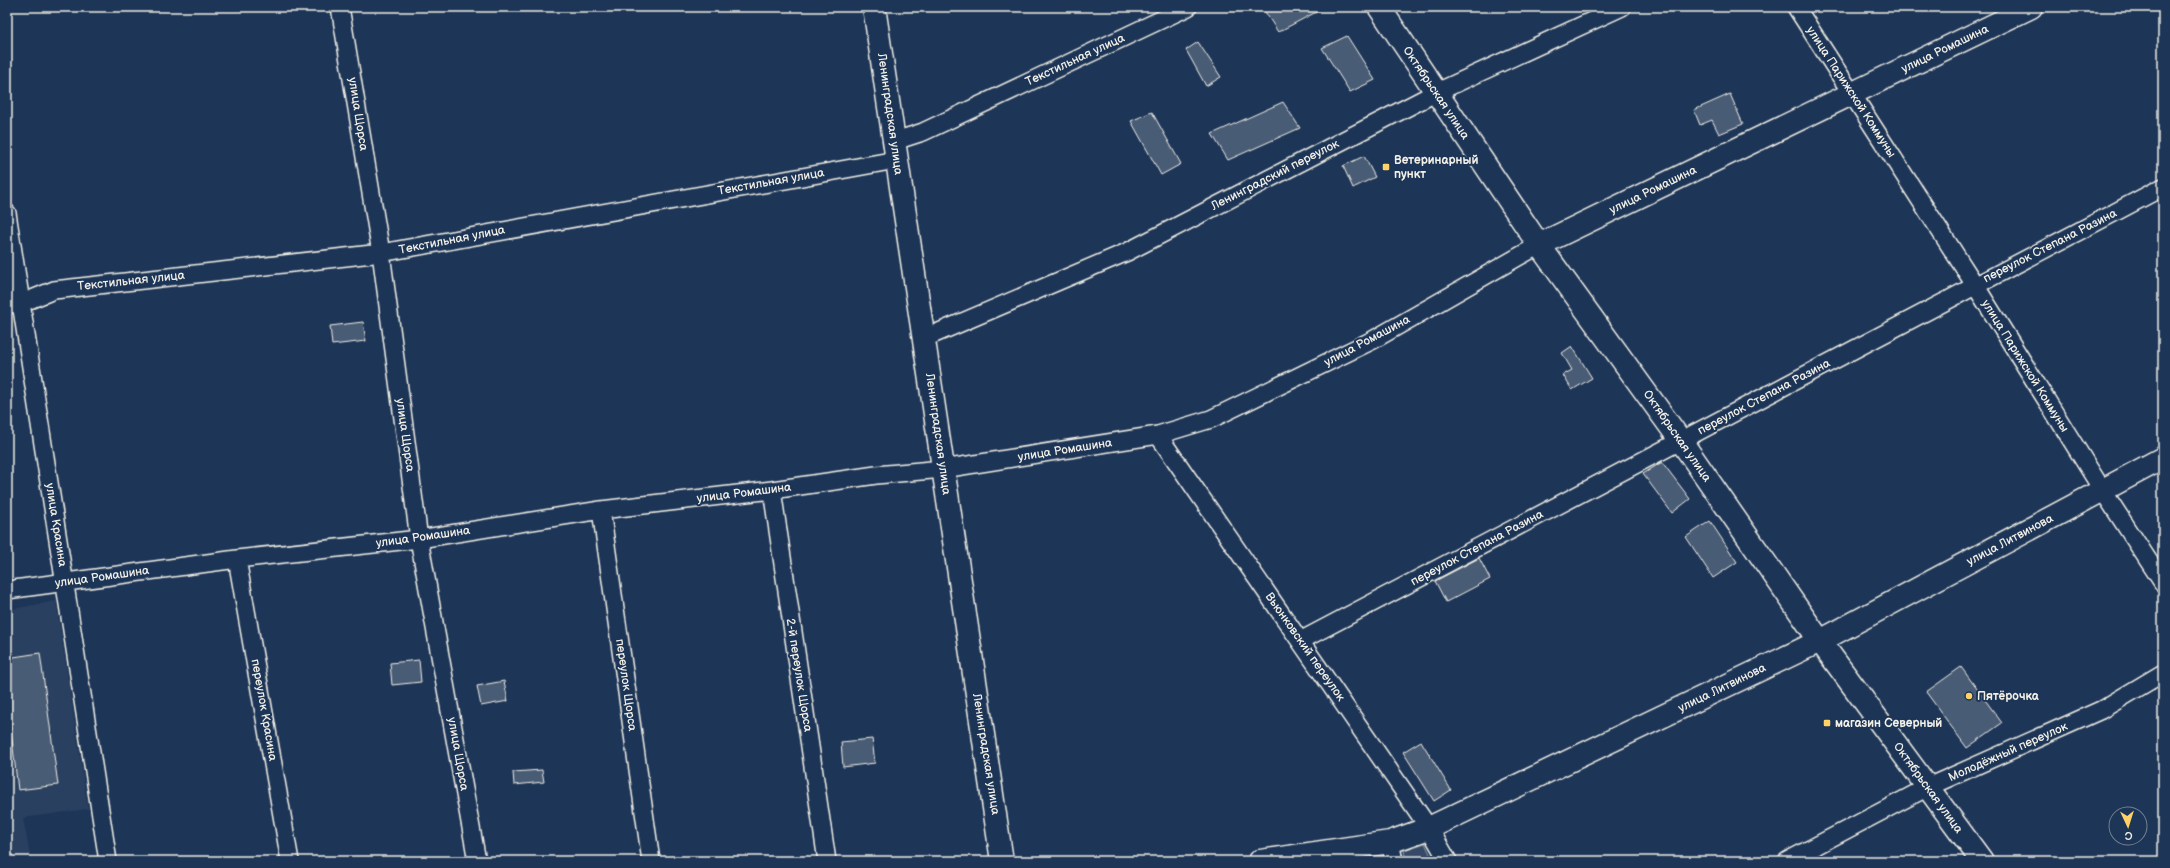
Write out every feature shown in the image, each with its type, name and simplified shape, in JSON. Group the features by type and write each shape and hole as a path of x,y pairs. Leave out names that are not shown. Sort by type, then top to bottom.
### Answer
{"main road":[{"name":"Ленинградская улица","path":"874,7 925,338 943,469 1002,861"},
{"name":"Октябрьская улица","path":"1379,7 1435,93 1539,245 1682,441 1820,641 1982,861"},
{"name":"улица Ромашина","path":"1539,245 2031,7"},
{"name":"улица Литвинова","path":"1260,861 1392,851 1429,828 1820,641 2163,458"}],"street":[{"name":"улица Щорса","path":"340,7 381,253 419,539 477,861"},
{"name":"Текстильная улица","path":"15,304 54,290 381,253 896,150 923,132 1188,7"},
{"name":"Ленинградский переулок","path":"925,338 1127,252 1435,93 1622,7"},
{"name":"улица Парижской Коммуны","path":"1796,7 1975,285 2102,491 2163,583"},
{"name":"переулок Степана Разина","path":"1300,641 2163,187"},
{"name":"улица Красина","path":"7,213 15,304 65,582 108,861"},
{"name":"улица Ромашина","path":"7,590 237,559 419,539 601,510 772,490 876,475 943,469 1158,435 1211,419 1373,340 1539,245"},
{"name":"Вьюнковский переулок","path":"1158,435 1429,828 1448,861"},
{"name":"2-й переулок Щорса","path":"772,490 827,861"},
{"name":"переулок Щорса","path":"601,510 651,861"},
{"name":"переулок Красина","path":"237,559 290,861"},
{"name":"Молодёжный переулок","path":"1787,861 1928,787 2101,710 2163,673"}],"shaded area":[{"path":"56,601 88,809 23,818 31,859 7,861 7,610"},
{"path":"1425,843 1433,861 1406,861 1404,850"}],"building":[{"path":"1262,7 1326,7 1278,32"},
{"path":"1347,36 1375,80 1350,92 1322,48"},
{"path":"1198,42 1221,77 1206,86 1186,50"},
{"path":"1730,94 1743,124 1719,134 1712,120 1700,125 1694,110"},
{"path":"1283,102 1300,128 1228,160 1212,134"},
{"path":"1152,112 1181,164 1161,175 1131,121"},
{"path":"1364,156 1375,177 1353,188 1343,166"},
{"path":"363,322 366,341 332,345 330,326"},
{"path":"1572,346 1592,378 1572,390 1563,375 1572,370 1562,353"},
{"path":"1662,462 1690,499 1672,513 1643,474"},
{"path":"1710,521 1737,562 1713,578 1686,537"},
{"path":"1479,558 1490,579 1446,602 1435,581"},
{"path":"40,653 58,785 18,790 7,696 7,658"},
{"path":"419,660 421,682 392,685 390,663"},
{"path":"1961,667 2002,723 1967,748 1926,692"},
{"path":"504,681 508,701 481,706 477,686"},
{"path":"872,739 875,763 843,767 841,742"},
{"path":"1421,741 1451,790 1434,801 1403,752"},
{"path":"542,770 544,782 514,785 513,772"}],"place":[{"name":"Ветеринарный пункт","path":"1386,167"},
{"name":"Пятёрочка","path":"1969,696"},
{"name":"магазин Северный","path":"1827,723"}]}
